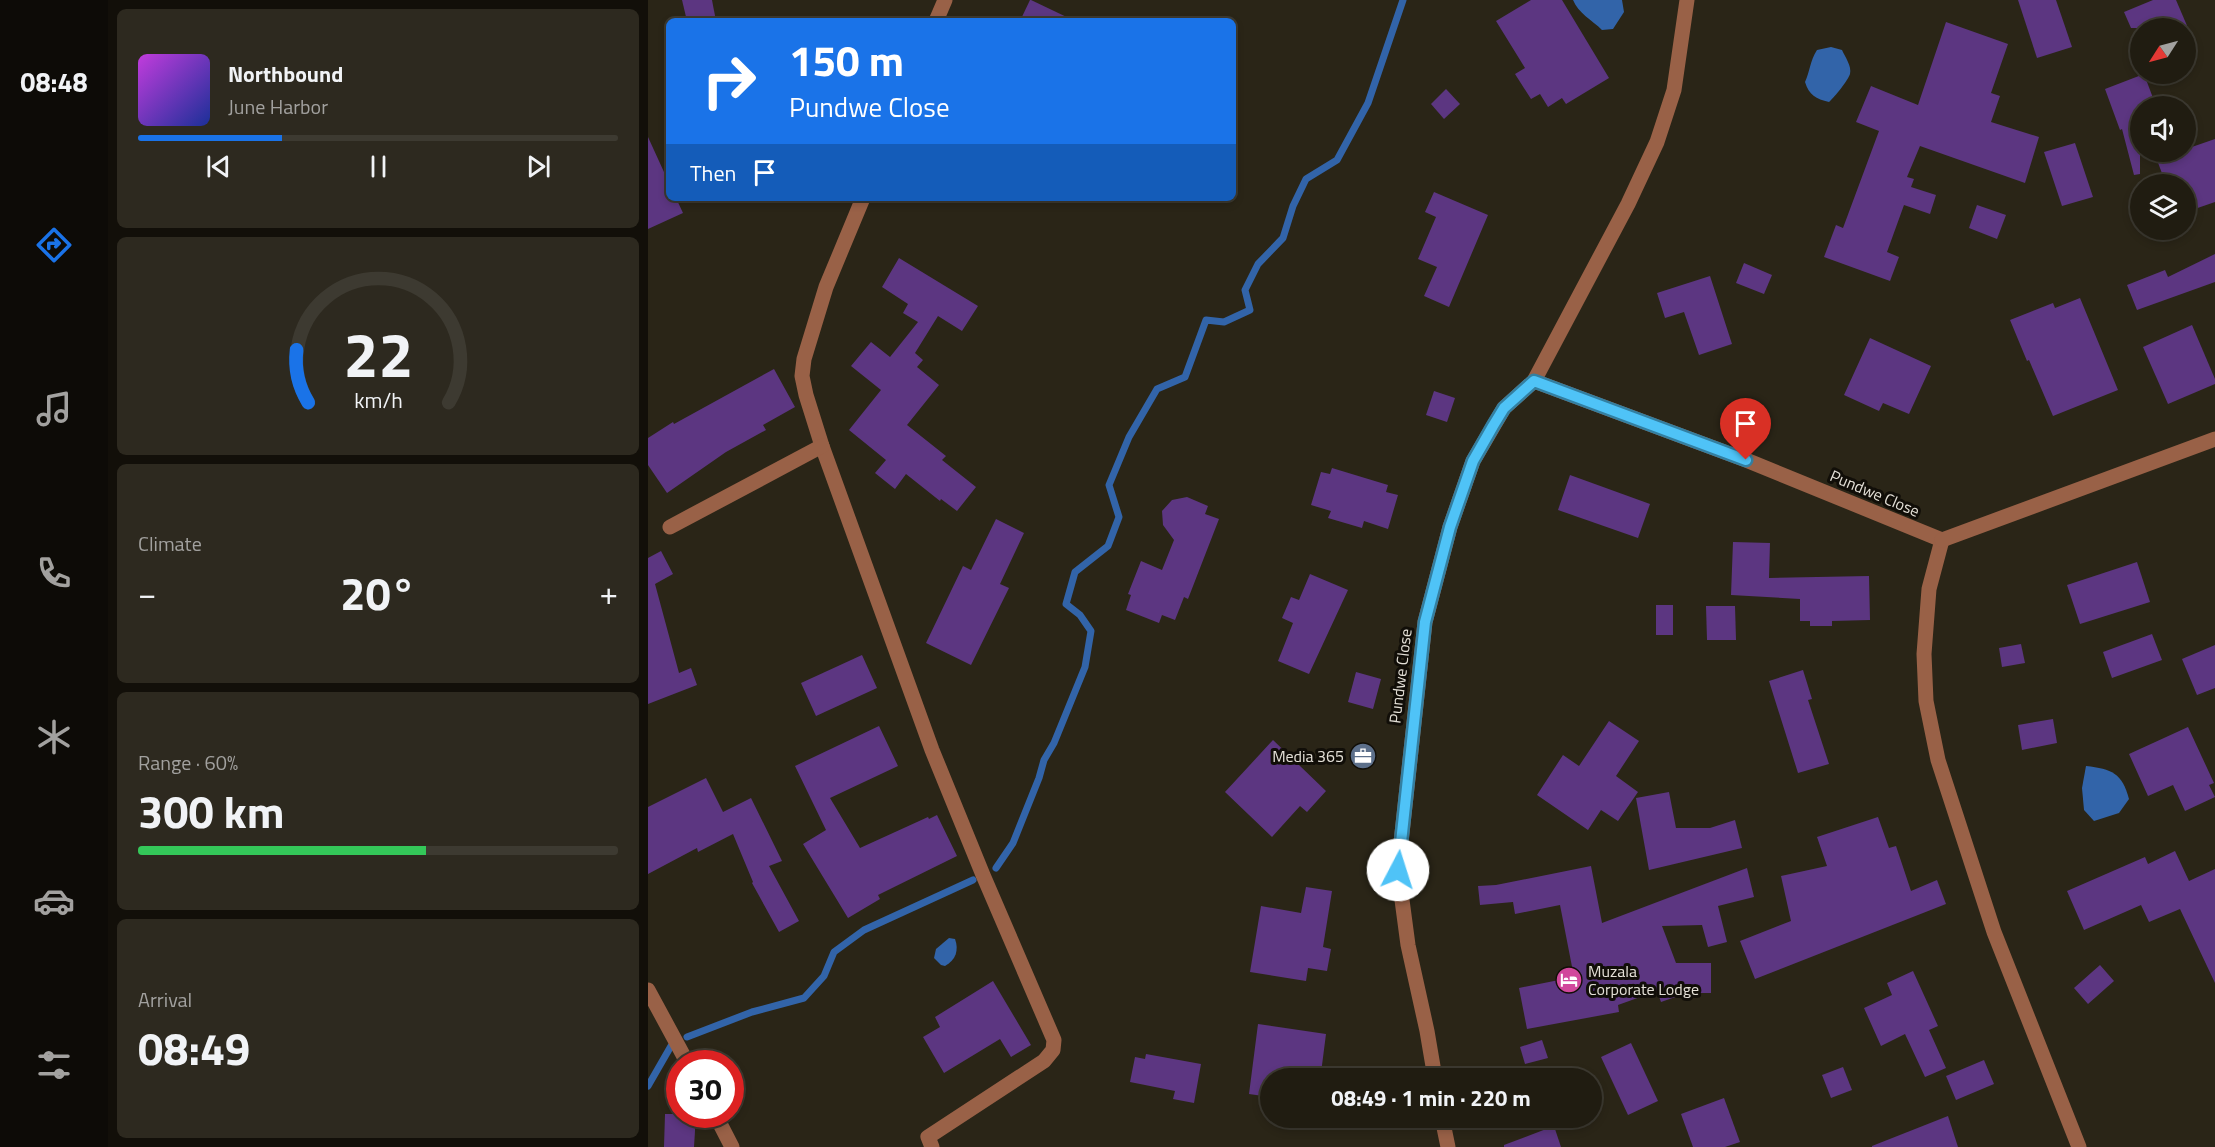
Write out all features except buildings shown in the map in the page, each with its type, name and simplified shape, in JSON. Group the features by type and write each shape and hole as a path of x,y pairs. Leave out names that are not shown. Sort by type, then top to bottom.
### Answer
{"street":[{"path":"937,18 945,0"},
{"path":"1534,381 1628,204 1657,142 1674,90 1687,0"},
{"path":"862,201 826,287 804,358 802,375 806,395 822,446 932,750 1054,1040 1053,1050 1044,1061 928,1137 932,1147"},
{"name":"Pundwe Close","path":"1433,1068 1408,945 1398,870 1425,622 1450,527 1473,461 1504,408 1534,381 1746,460 1942,540"},
{"path":"2079,1147 1994,932 1938,760 1926,701 1924,654 1929,589 1942,540 2215,439"},
{"path":"670,527 822,446"},
{"path":"648,990 680,1050"},
{"path":"721,1128 727,1144"},
{"path":"1444,1128 1448,1147"}],"water":[{"path":"1573,0 1622,0 1624,12 1613,29 1602,30 1582,13"},
{"path":"1831,47 1842,50 1849,65 1850,74 1829,102 1814,96 1805,82 1817,50"},
{"path":"2086,766 2109,771 2123,783 2129,799 2119,813 2094,821 2084,810 2082,788"},
{"path":"949,938 955,939 957,947 954,958 945,966 934,958 936,949"}],"waterway":[{"path":"996,868 1013,843 1044,760 1054,743 1085,667 1091,631 1080,615 1066,604 1075,572 1108,546 1119,517 1109,485 1129,437 1157,389 1185,377 1206,320 1224,322 1250,310 1245,290 1258,264 1283,238 1293,206 1306,179 1337,160 1368,103 1403,0"},
{"path":"687,1037 752,1012 804,998 824,976 834,952 864,930 973,880"},
{"path":"648,1086 671,1046"}],"place":[{"name":"Media 365","path":"1363,756"},
{"name":"Muzala Corporate Lodge","path":"1569,980"}],"route":[{"path":"1398,870 1425,622 1450,527 1473,461 1504,408 1534,381 1746,460"}]}
